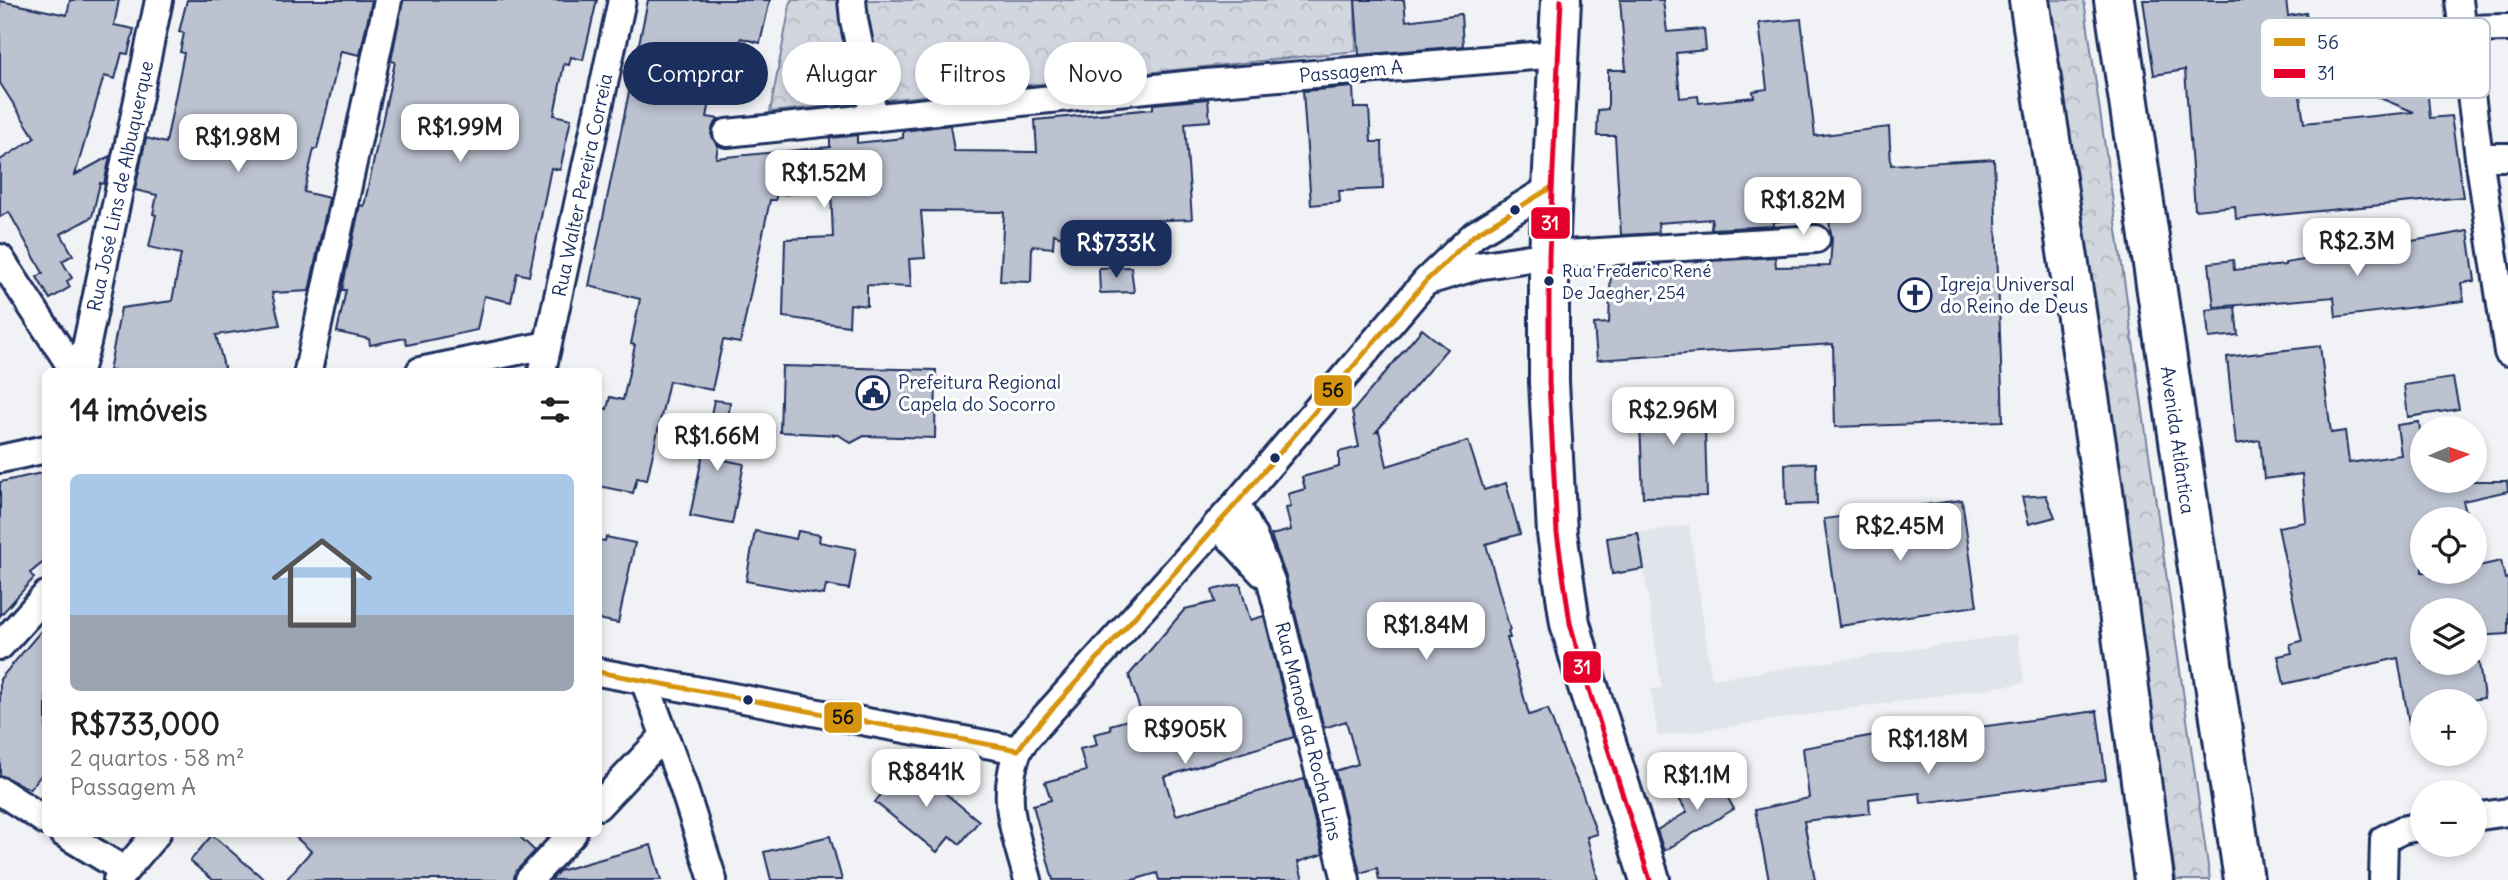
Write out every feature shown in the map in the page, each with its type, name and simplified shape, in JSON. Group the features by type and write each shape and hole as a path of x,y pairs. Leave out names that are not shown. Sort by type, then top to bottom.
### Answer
{"main road":[{"path":"1561,0 1549,255 1549,382 1556,521 1568,610 1585,677 1649,880"},
{"path":"2028,0 2103,490 2154,880"},
{"name":"Avenida Atlântica","path":"2114,0 2244,880"}],"street":[{"name":"Rua José Lins de Albuquerque","path":"77,368 87,343 159,0"},
{"path":"309,368 388,0"},
{"name":"Rua Walter Pereira Correia","path":"543,368 622,0"},
{"path":"852,0 874,118"},
{"path":"2459,0 2461,18"},
{"path":"2490,28 2508,28"},
{"name":"Passagem A","path":"727,133 1194,84 1557,54"},
{"path":"2471,98 2508,352"},
{"path":"2479,157 2508,157"},
{"path":"1028,880 1011,817 1009,792 1010,773 1018,750 1028,736 1236,503 1426,281 1474,235 1552,187"},
{"path":"1426,281 1477,266 1549,255 1816,239"},
{"path":"0,258 74,368"},
{"path":"435,368 547,345"},
{"path":"0,459 42,450"},
{"name":"Rua Manoel da Rocha Lins","path":"1236,503 1271,581 1346,880"},
{"name":"Rua Manoel da Rocha Lins","path":"1217,524 1271,581"},
{"path":"0,646 42,599"},
{"path":"602,673 1018,750"},
{"path":"644,680 713,880"},
{"path":"602,802 664,736"},
{"path":"0,790 42,818"},
{"path":"2487,815 2508,812"},
{"path":"2383,880 2384,839 2410,829"},
{"path":"68,837 120,875 153,837"},
{"path":"529,880 569,837"}],"shaded area":[{"path":"1689,525 1712,679 2017,634 2024,683 1658,737 1651,689 1662,688 1638,533"}],"green space":[{"path":"791,0 1355,0 1356,51 1147,73 1147,42 1044,42 1044,83 1030,85 1030,42 915,42 915,97 901,98 901,42 783,42"},
{"path":"2043,0 2084,0 2210,880 2176,880"},
{"path":"782,48 782,105 837,105 770,112"}],"building":[{"path":"70,0 119,0 114,25 134,29 128,54 122,53 115,79 104,76 75,175 110,156 104,184 100,183 92,217 61,234 73,255 62,261 72,278 67,281 70,287 50,299 37,277 43,273 9,212 0,217 0,160 35,138 0,83 0,1 67,15"},
{"path":"187,0 372,0 360,55 341,51 304,192 329,198 309,291 272,293 280,325 216,335 224,368 110,368 121,308 172,301 181,254 149,247 157,195 135,190 146,138 166,143 184,53 180,52 184,33 179,32"},
{"path":"403,0 597,0 583,60 571,57 569,65 564,64 554,115 571,119 560,170 551,168 529,276 517,273 511,302 484,296 477,330 407,345 405,338 370,345 369,339 337,332 346,290 342,290 360,205 364,206 395,62 391,61"},
{"path":"648,0 770,0 760,42 741,38 740,42 639,42"},
{"path":"1355,0 1404,0 1406,21 1461,14 1463,46 1359,55"},
{"path":"1620,0 1663,0 1667,32 1704,29 1706,50 1676,53 1680,98 1698,96 1699,103 1754,97 1753,91 1767,89 1759,23 1801,19 1815,136 1889,127 1891,165 1994,159 2003,421 1835,427 1833,344 1597,360 1594,324 1609,323 1611,267 1660,264 1660,269 1710,267 1710,261 1775,257 1776,267 1830,266 1832,239 1828,215 1773,222 1773,226 1711,229 1712,219 1658,223 1659,233 1621,235 1615,136 1597,136 1598,110 1608,109 1608,70 1626,70"},
{"path":"2143,0 2286,0 2288,16 2306,13 2307,18 2260,18 2260,98 2300,98 2304,123 2414,112 2380,98 2428,98 2430,118 2451,116 2463,197 2236,219 2235,206 2195,210 2185,70 2154,75"},
{"path":"1353,87 1354,108 1369,108 1371,142 1382,142 1383,189 1339,191 1340,202 1311,205 1303,91"},
{"path":"1208,99 1210,121 1185,123 1192,219 1116,222 1118,258 1054,234 1053,248 1032,246 1031,282 1000,281 1004,212 921,211 925,258 909,259 911,287 867,285 867,306 850,304 849,326 783,317 785,239 833,237 831,191 776,195 776,200 770,200 740,343 723,340 712,390 669,381 647,480 637,478 633,493 602,487 602,408 607,409 610,397 623,400 635,345 631,344 640,299 589,286 626,105 709,105 707,117 719,119 711,134 718,146 716,158 830,147 830,138 857,135 857,143 903,138 903,131 950,125 954,151 1037,152 1035,120 1153,109 1153,104"},
{"path":"2468,231 2475,281 2461,283 2464,301 2336,317 2334,297 2214,307 2209,263 2233,260 2234,270 2285,265 2333,255 2402,248 2401,243"},
{"path":"1131,267 1134,292 1100,293 1099,268"},
{"path":"2235,307 2238,335 2209,338 2206,310"},
{"path":"1422,329 1447,349 1376,432 1379,431 1387,466 1468,441 1484,490 1506,483 1520,534 1486,544 1510,630 1510,638 1507,638 1529,715 1548,709 1582,792 1597,834 1587,837 1598,880 1379,880 1377,868 1360,873 1335,771 1358,764 1346,721 1324,728 1286,577 1271,535 1291,530 1286,508 1291,507 1288,494 1305,489 1302,477 1339,467 1339,452 1359,447 1352,412"},
{"path":"2320,346 2331,433 2345,431 2349,463 2401,455 2397,425 2410,423 2410,494 2487,494 2487,481 2507,481 2508,491 2463,501 2465,507 2410,507 2410,584 2487,584 2487,564 2501,561 2505,579 2508,578 2508,634 2487,635 2487,598 2410,598 2410,675 2481,675 2483,689 2410,689 2409,724 2398,658 2284,684 2278,656 2292,653 2290,644 2302,641 2278,527 2306,522 2302,474 2264,479 2260,440 2236,444 2227,357"},
{"path":"782,366 936,370 935,438 864,436 851,443 839,435 780,432"},
{"path":"2453,378 2459,409 2408,417 2404,385"},
{"path":"1704,396 1707,496 1643,497 1639,398"},
{"path":"714,400 730,402 724,460 744,464 732,524 690,516"},
{"path":"1816,463 1817,504 1786,505 1785,464"},
{"path":"42,473 42,563 30,573 34,578 0,616 0,482"},
{"path":"2046,495 2055,517 2029,524 2022,497"},
{"path":"1962,500 1977,606 1839,626 1824,519"},
{"path":"755,531 796,539 798,531 820,535 819,542 856,549 849,589 826,585 824,595 746,581"},
{"path":"1638,533 1644,569 1612,574 1607,538"},
{"path":"606,537 635,543 618,623 602,620 602,541 605,541"},
{"path":"1240,584 1250,620 1264,616 1294,737 1164,777 1176,815 1304,779 1323,854 1298,862 1303,880 1159,880 1157,873 1133,880 1053,880 1033,805 1051,800 1045,782 1086,771 1080,749 1097,745 1094,734 1111,730 1110,725 1142,716 1129,675 1185,609 1215,602 1212,590"},
{"path":"42,630 42,774 30,789 0,775 0,679"},
{"path":"2097,711 2106,779 1921,803 1920,793 1869,799 1870,813 1804,821 1815,880 1769,880 1755,810 1809,798 1803,748 1875,735 1877,741"},
{"path":"907,762 979,821 960,844 950,836 937,852 875,802"},
{"path":"1715,775 1734,809 1664,851 1657,830 1687,812 1678,797"},
{"path":"830,836 842,880 771,880 764,852"},
{"path":"210,837 214,837 265,880 213,880 190,861"},
{"path":"295,837 520,837 535,851 517,870 514,880 286,880 311,851"},
{"path":"651,845 661,880 551,880 559,871"}],"transit line":[{"name":"31","path":"1561,0 1549,255 1549,382 1557,533 1570,623 1650,880"},
{"name":"56","path":"602,673 1018,750 1236,504 1426,281 1474,235 1552,187"}],"place":[{"name":"Rua Frederico René De Jaegher, 254","path":"1549,281"},
{"name":"Igreja Universal do Reino de Deus","path":"1915,295"},
{"name":"Prefeitura Regional Capela do Socorro","path":"873,393"}]}
